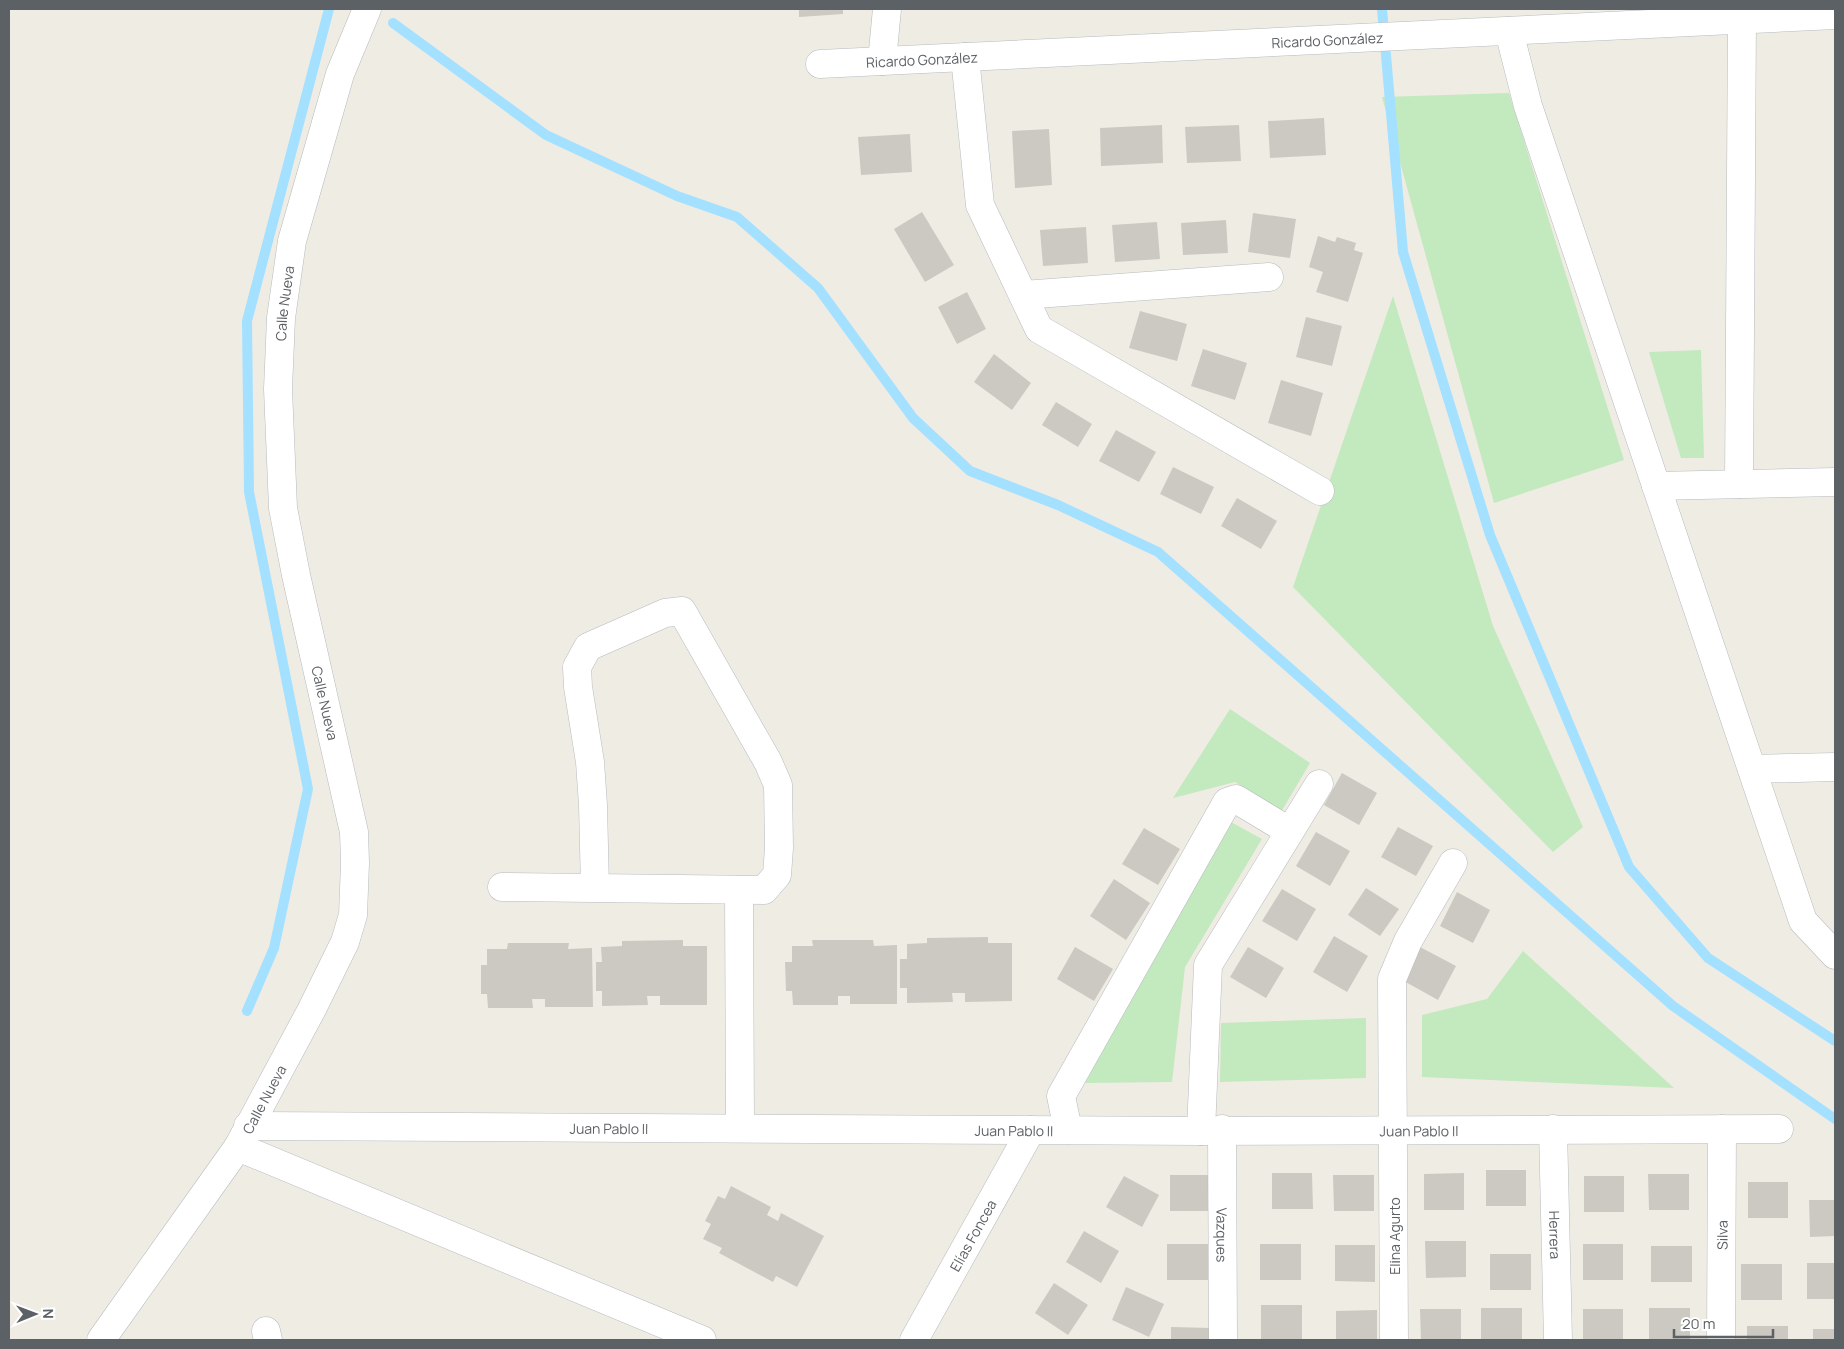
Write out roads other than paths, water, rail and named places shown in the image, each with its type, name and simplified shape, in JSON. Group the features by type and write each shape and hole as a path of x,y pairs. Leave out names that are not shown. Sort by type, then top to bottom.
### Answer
{"street":[{"name":"Calle Nueva","path":"101,1340 243,1136 312,1009 345,942 353,915 354,832 282,508 278,389 281,318 292,241 340,74 367,9"},
{"path":"882,61 887,9"},
{"name":"Ricardo González","path":"820,64 1835,15"},
{"path":"1739,484 1742,20"},
{"path":"1509,31 1528,106 1803,920 1835,955"},
{"path":"965,57 980,205 1039,328 1320,491"},
{"path":"1023,295 1269,277"},
{"path":"1656,486 1835,482"},
{"path":"502,887 764,890 777,875 780,848 778,785 768,762 682,611 665,613 588,647 577,667 578,687 590,762 595,888"},
{"path":"1752,769 1835,767"},
{"name":"Vazques","path":"1223,1340 1211,1130 1208,965 1319,784"},
{"path":"1068,1130 1061,1096 1227,802 1236,799 1290,831"},
{"name":"Elina Agurto","path":"1394,1340 1392,979 1408,941 1453,864"},
{"path":"739,890 740,1128"},
{"name":"Juan Pablo II","path":"243,1136 740,1128 1394,1131 1779,1129"},
{"name":"Herrera","path":"1553,1129 1558,1340"},
{"name":"Silva","path":"1721,1340 1722,1129"},
{"name":"Elías Foncea","path":"914,1340 1031,1130"},
{"path":"243,1136 702,1340"}],"waterway":[{"path":"247,1011 274,948 308,789 249,492 247,321 329,9"},
{"path":"1382,9 1403,252 1490,535 1629,867 1708,958 1835,1041"},
{"path":"393,23 546,135 677,196 737,217 818,288 913,418 970,471 1058,505 1158,552 1673,1006 1835,1119"}]}
